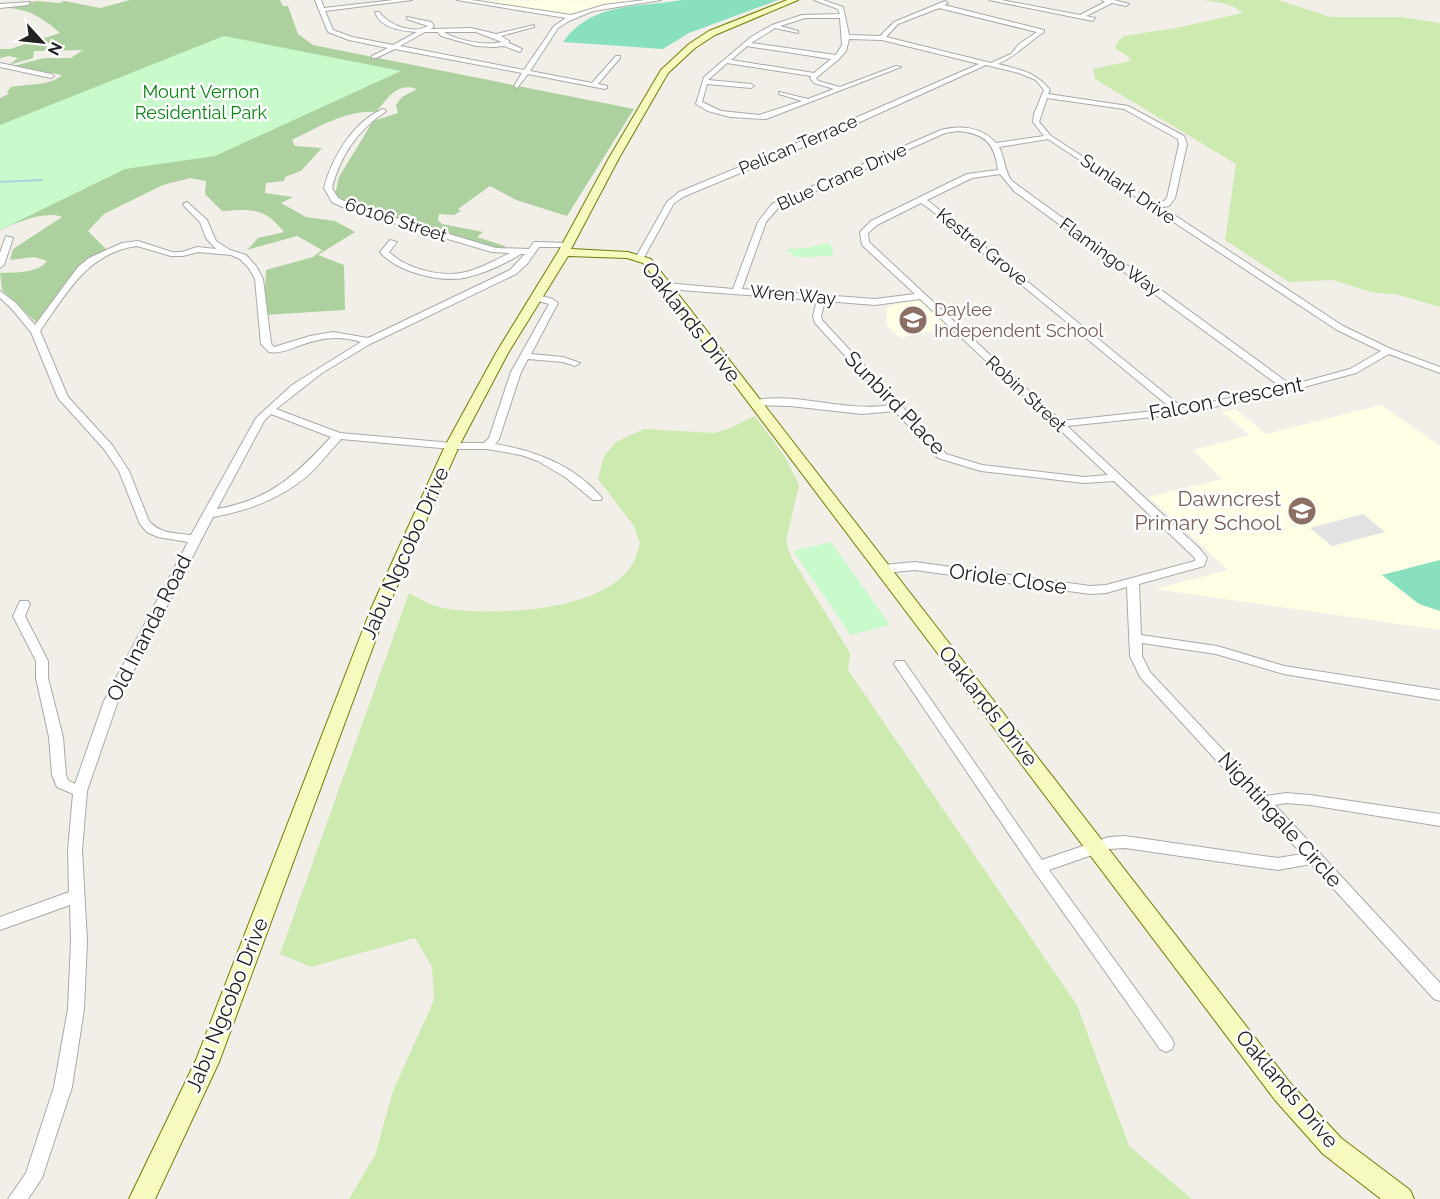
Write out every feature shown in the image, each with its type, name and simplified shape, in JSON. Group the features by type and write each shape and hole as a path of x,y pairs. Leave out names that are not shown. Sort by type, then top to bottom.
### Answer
{"main road":[{"name":"Jabu Ngcobo Drive","path":"142,1199 207,1062 367,638 416,522 452,446 502,353 565,248 664,72 678,58 712,33 794,0"},
{"name":"Oaklands Drive","path":"565,248 640,257 647,261 1283,1092 1332,1146 1401,1199"}],"street":[{"path":"318,0 333,33 351,39 605,87"},
{"path":"322,10 410,0"},
{"path":"517,86 556,27 571,17 594,10 658,0"},
{"path":"817,0 841,8 846,47 837,58 813,78 816,82 842,89"},
{"path":"833,4 845,0"},
{"path":"882,38 892,25 939,6 946,0"},
{"path":"992,0 1093,19"},
{"path":"1082,16 1108,1 1126,4"},
{"path":"0,6 28,3"},
{"path":"461,3 493,9 571,17"},
{"name":"Pelican Terrace","path":"640,257 671,202 682,194 1013,55 1021,45 1042,31 939,6"},
{"path":"377,14 384,24 424,31 472,30 496,36 507,42 505,44"},
{"path":"842,16 804,16 774,26 746,44 710,74 698,103 711,110 761,118 898,67"},
{"path":"374,57 431,26 429,23 410,18"},
{"path":"496,36 532,26"},
{"path":"774,26 796,32"},
{"path":"440,30 443,35 484,47 505,44 520,50"},
{"path":"846,37 882,38 1038,79 1046,87 1046,96 1036,118 1039,128 1049,137"},
{"path":"746,44 837,58"},
{"path":"594,85 618,57"},
{"path":"726,61 815,75"},
{"path":"0,65 51,76"},
{"path":"0,72 16,69"},
{"path":"705,82 751,86"},
{"path":"781,93 809,101"},
{"path":"1046,96 1126,107 1181,138 1183,144 1171,198 1167,204 1154,207"},
{"name":"60106 Street","path":"383,111 361,126 332,172 328,188 335,200 352,208 477,245 524,252"},
{"name":"Blue Crane Drive","path":"736,291 762,222 775,206 946,130 974,131 995,145"},
{"path":"1001,172 999,152 995,145 1049,137"},
{"name":"Sunlark Drive","path":"1049,137 1340,328 1388,351 1440,370"},
{"name":"Robin Street","path":"1001,172 970,176 921,199 867,227 863,237 870,249 1200,558 1200,562 1194,566 1133,581"},
{"name":"Flamingo Way","path":"1001,172 1017,189 1289,388"},
{"name":"Kestrel Grove","path":"921,199 1181,411"},
{"path":"187,204 191,212 203,220 211,242 243,257 252,266 259,279 266,344 272,350 279,350 322,335 335,333 369,342"},
{"path":"0,265 9,238"},
{"path":"393,242 384,252 387,256 410,268 447,276 464,275 524,252 537,244 565,248"},
{"path":"35,331 81,269 92,260 120,247 138,243 171,254 183,254 197,249 233,253"},
{"name":"Old Inanda Road","path":"17,1199 33,1178 63,1087 76,1009 79,941 75,850 80,791 111,701 195,539 260,420 269,410 312,377 369,342 435,308 506,276 524,262 524,252"},
{"name":"Wren Way","path":"666,286 886,302 920,296"},
{"path":"0,294 13,304 35,331 63,398 108,447 119,463 144,522 151,530 162,535 195,539"},
{"name":"Sunbird Place","path":"822,297 817,315 818,321 935,449 954,461 981,468 1084,480 1114,478"},
{"path":"487,446 494,439 516,372 527,356 554,303 535,299"},
{"name":"Falcon Crescent","path":"1058,424 1181,411 1289,388 1353,372 1388,351"},
{"path":"527,356 542,360 560,358 575,363"},
{"path":"754,403 785,402 878,412 898,407"},
{"path":"269,410 338,436 512,449 542,459 569,475 597,498"},
{"path":"209,514 244,508 268,497 303,473 338,436"},
{"name":"Oriole Close","path":"883,569 915,566 1090,590 1133,581"},
{"name":"Nightingale Circle","path":"1133,581 1136,656 1145,674 1440,994"},
{"path":"24,604 19,616 42,661 42,678 56,736 59,775 62,783 80,791"},
{"path":"1136,639 1217,650 1284,670 1440,695"},
{"path":"900,664 1039,867 1166,1044"},
{"path":"1264,802 1286,798 1310,800 1440,820"},
{"path":"1039,867 1109,843 1125,842 1278,864 1314,858"},
{"path":"0,924 76,896"}],"shaded area":[{"path":"648,0 591,9 570,15 480,3 479,1"},
{"name":"Daylee Independent School","path":"913,300 923,303 948,327 900,338 886,324 887,308"},
{"name":"Dawncrest Primary School","path":"1381,405 1440,446 1440,630 1155,589 1228,570 1149,497 1222,479 1193,450 1250,435 1222,412 1235,409 1266,434"},
{"path":"1363,514 1385,532 1332,546 1310,528"}],"green space":[{"path":"130,0 280,0 283,6 288,6 298,34 313,45 634,109 567,216 516,200 490,186 458,209 461,211 454,215 439,214 438,220 442,224 483,232 477,237 505,246 505,250 363,209 335,194 339,177 373,121 398,113 396,105 402,97 417,89 410,87 398,90 376,112 343,117 292,140 295,146 322,148 301,171 285,177 284,181 266,183 265,193 293,197 281,203 306,217 335,221 355,232 318,255 344,265 345,310 264,315 266,270 313,257 322,250 297,236 247,250 258,238 284,232 270,218 257,211 222,211 205,194 206,181 190,178 163,185 104,214 88,231 107,250 81,264 38,324 2,290 0,273 25,272 43,265 47,261 34,257 10,260 13,249 62,217 39,216 0,230 0,98 9,94 7,92 11,87 45,83 62,75 13,66 44,58 71,58 83,50 34,51 33,58 9,65 18,58 9,56 0,58 0,49 10,49 60,33 33,14 0,7 37,1 60,3 64,1 100,8"},
{"path":"682,0 778,0 689,33 663,49 563,42 588,19 602,13 632,6"},
{"path":"1202,0 1278,0 1330,17 1401,17 1440,23 1440,307 1399,295 1371,292 1333,280 1289,282 1225,240 1236,164 1095,79 1093,69 1130,61 1129,57 1115,48 1117,42 1124,36 1176,28 1243,13 1229,5"},
{"name":"Mount Vernon Residential Park","path":"224,36 401,71 215,156 125,169 0,230 0,125"},
{"path":"828,243 832,247 833,256 801,257 787,252 788,249 807,248"},
{"path":"755,416 785,457 799,485 786,541 791,557 850,653 848,670 1077,1005 1129,1146 1192,1199 349,1199 375,1155 393,1091 434,1000 432,967 415,938 311,967 280,954 409,593 443,608 517,611 572,602 596,593 617,581 632,565 640,543 634,526 598,479 604,456 616,442 644,429 714,433"},
{"path":"831,542 890,625 851,635 793,551"},
{"path":"1440,560 1440,611 1419,604 1382,575"}],"waterway":[{"path":"0,182 42,180"}],"place":[{"name":"Daylee Independent School","path":"913,320"},
{"name":"Dawncrest Primary School","path":"1302,511"}]}
